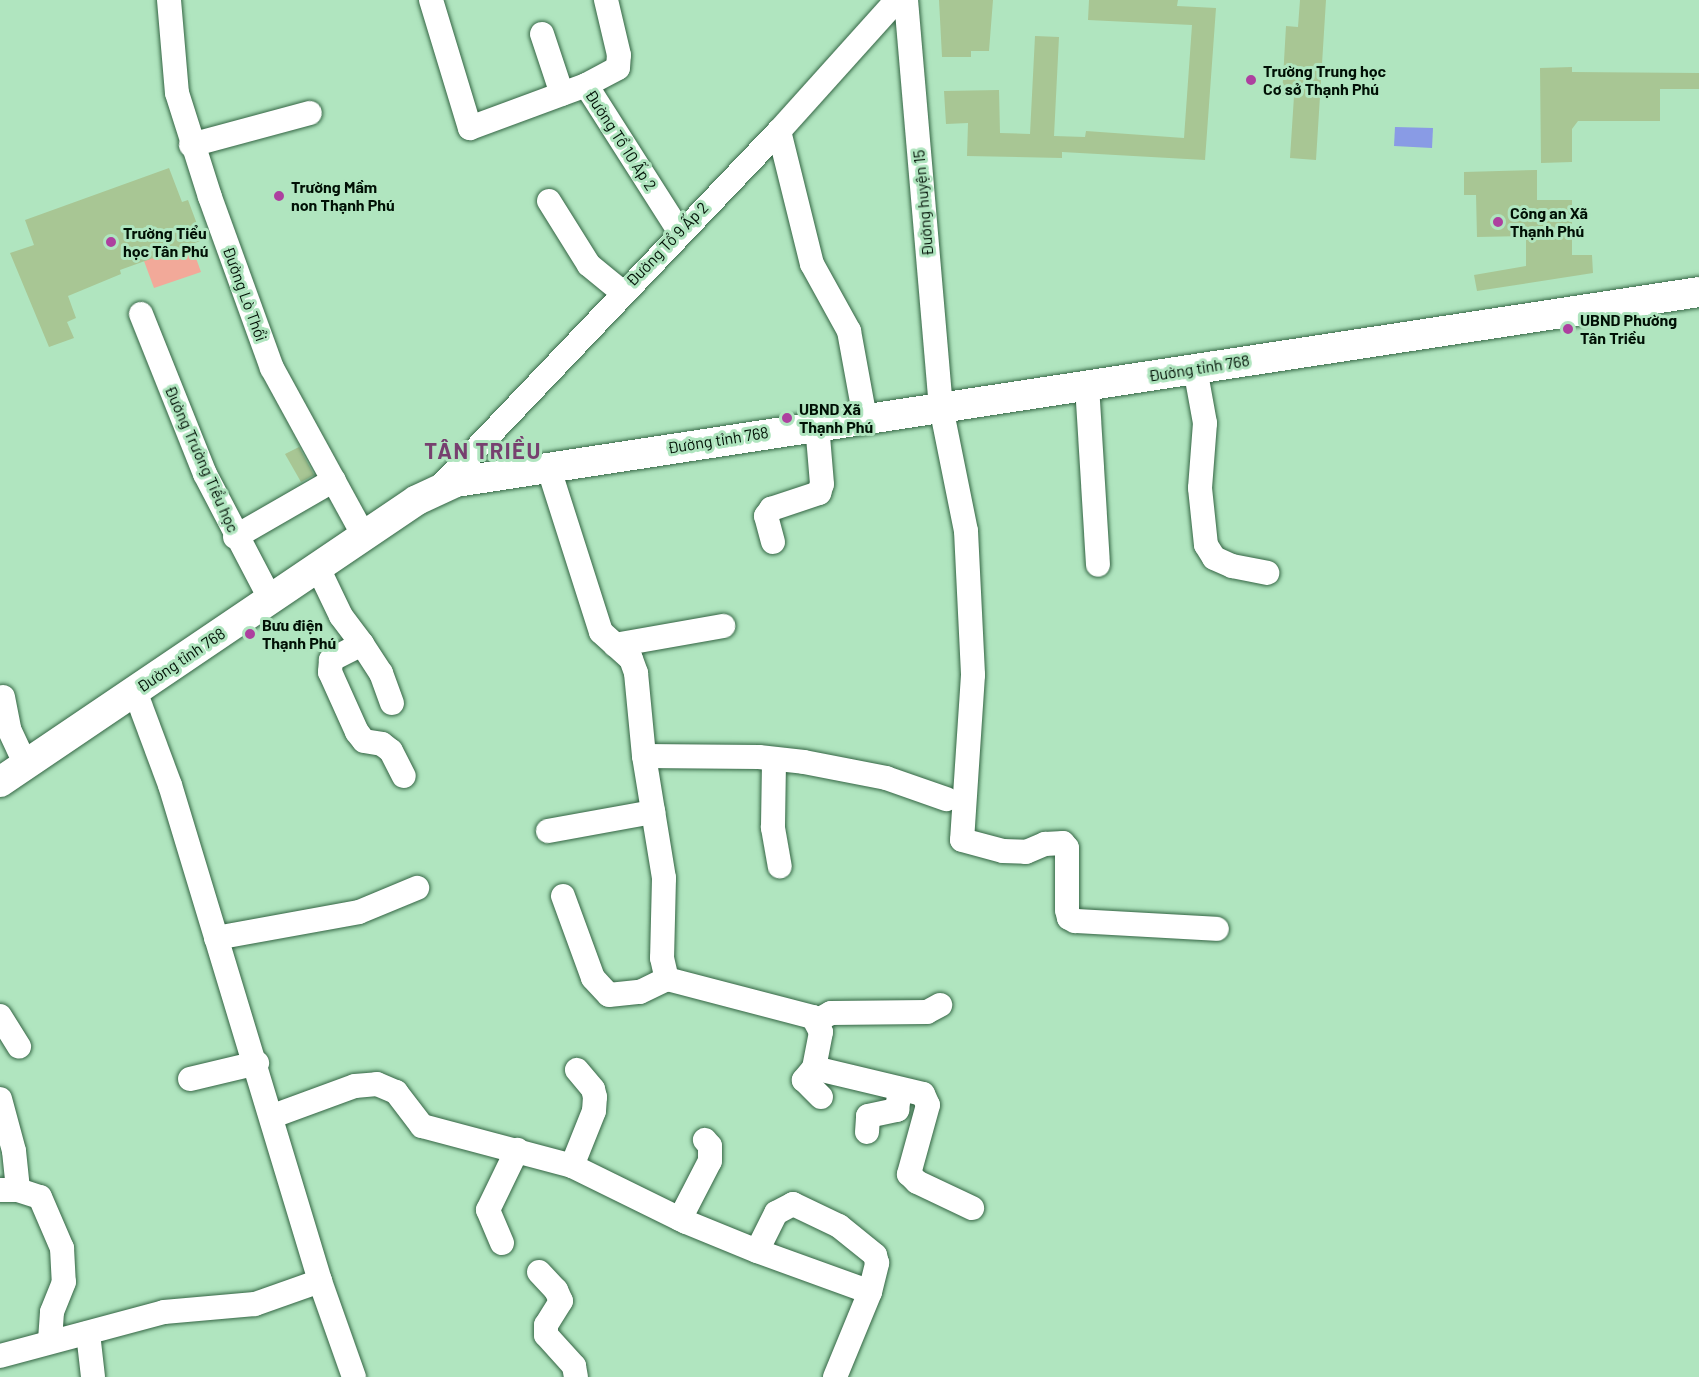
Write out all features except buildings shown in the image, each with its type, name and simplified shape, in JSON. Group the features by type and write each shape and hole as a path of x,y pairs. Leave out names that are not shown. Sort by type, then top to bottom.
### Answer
{"main road":[{"name":"Đường tỉnh 768","path":"0,782 364,536 438,489 473,478 1699,292"}],"street":[{"name":"Đường Lò Thổi","path":"169,0 177,93 191,145 272,368 364,536"},
{"name":"Đường Tổ 10 Ấp 2","path":"431,0 466,124 470,128 585,85 679,231"},
{"path":"585,85 618,68 619,55 606,0"},
{"name":"Đường Tổ 9 Ấp 2","path":"438,489 622,291 778,130 897,0"},
{"name":"Đường huyện 15","path":"906,0 941,407 966,531 973,675 962,840 1003,851 1026,852 1045,844 1063,843 1067,848 1069,918 1075,921 1217,929"},
{"path":"542,34 562,94"},
{"path":"191,145 310,113"},
{"path":"778,130 813,264 849,331 865,418"},
{"path":"549,201 589,265 622,291"},
{"name":"Đường Trường Tiểu học","path":"141,314 205,474 235,537 271,600"},
{"path":"1195,368 1205,423 1200,488 1206,545 1214,558 1232,566 1268,573"},
{"path":"1087,385 1098,565"},
{"path":"773,542 766,516 771,509 819,493 822,484 817,425"},
{"path":"548,466 601,632 631,659 636,673 644,756 664,878 662,958 667,979"},
{"path":"235,537 334,480"},
{"path":"318,568 341,616 381,673 392,703"},
{"path":"615,645 723,626"},
{"path":"362,644 331,660 330,672 357,732 364,741 382,744 392,751 404,776"},
{"path":"135,691 170,785 257,1063 320,1281 354,1377"},
{"path":"3,697 9,729 26,763"},
{"path":"644,756 759,757 774,762 804,762 886,777 946,799"},
{"path":"774,762 773,828 780,866"},
{"path":"548,831 653,812"},
{"path":"216,938 359,912 417,888"},
{"path":"563,896 592,978 609,995 640,992 667,979 818,1020 831,1013 927,1012 940,1005"},
{"path":"0,1016 19,1047"},
{"path":"818,1020 821,1037 814,1068 804,1080 821,1097"},
{"path":"190,1079 257,1063"},
{"path":"814,1068 923,1094 928,1105 908,1167 912,1179 972,1208"},
{"path":"572,1166 594,1111 595,1097 593,1089 577,1070"},
{"path":"273,1116 355,1086 377,1084 396,1092 422,1126 572,1166 680,1219 757,1251 870,1292"},
{"path":"867,1132 868,1116 897,1110 900,1089"},
{"path":"0,1099 14,1151 9,1190 45,1203 62,1248 64,1282 52,1312 50,1341"},
{"path":"680,1219 710,1161 710,1146 705,1140"},
{"path":"502,1243 488,1210 517,1150"},
{"path":"757,1251 776,1213 793,1204 833,1222 875,1255 877,1263 870,1292 836,1377"},
{"path":"539,1272 556,1290 561,1301 546,1325 546,1335 574,1366 576,1377"},
{"path":"0,1356 164,1312 255,1304 320,1281"},
{"path":"88,1333 93,1377"}],"shaded area":[{"path":"191,244 201,272 154,288 144,261"}],"water":[{"path":"1395,127 1433,128 1432,148 1394,146"}],"place":[{"name":"Trường Trung học Cơ sở Thạnh Phú","path":"1251,80"},
{"name":"Trường Mầm non Thạnh Phú","path":"279,196"},
{"name":"Công an Xã Thạnh Phú","path":"1498,222"},
{"name":"Trường Tiểu học Tân Phú","path":"111,242"},
{"name":"UBND Phường Tân Triều","path":"1568,329"},
{"name":"UBND Xã Thạnh Phú","path":"787,418"},
{"name":"Bưu điện Thạnh Phú","path":"250,634"}],"district":[{"name":"TÂN TRIỀU","path":"483,451"}]}
